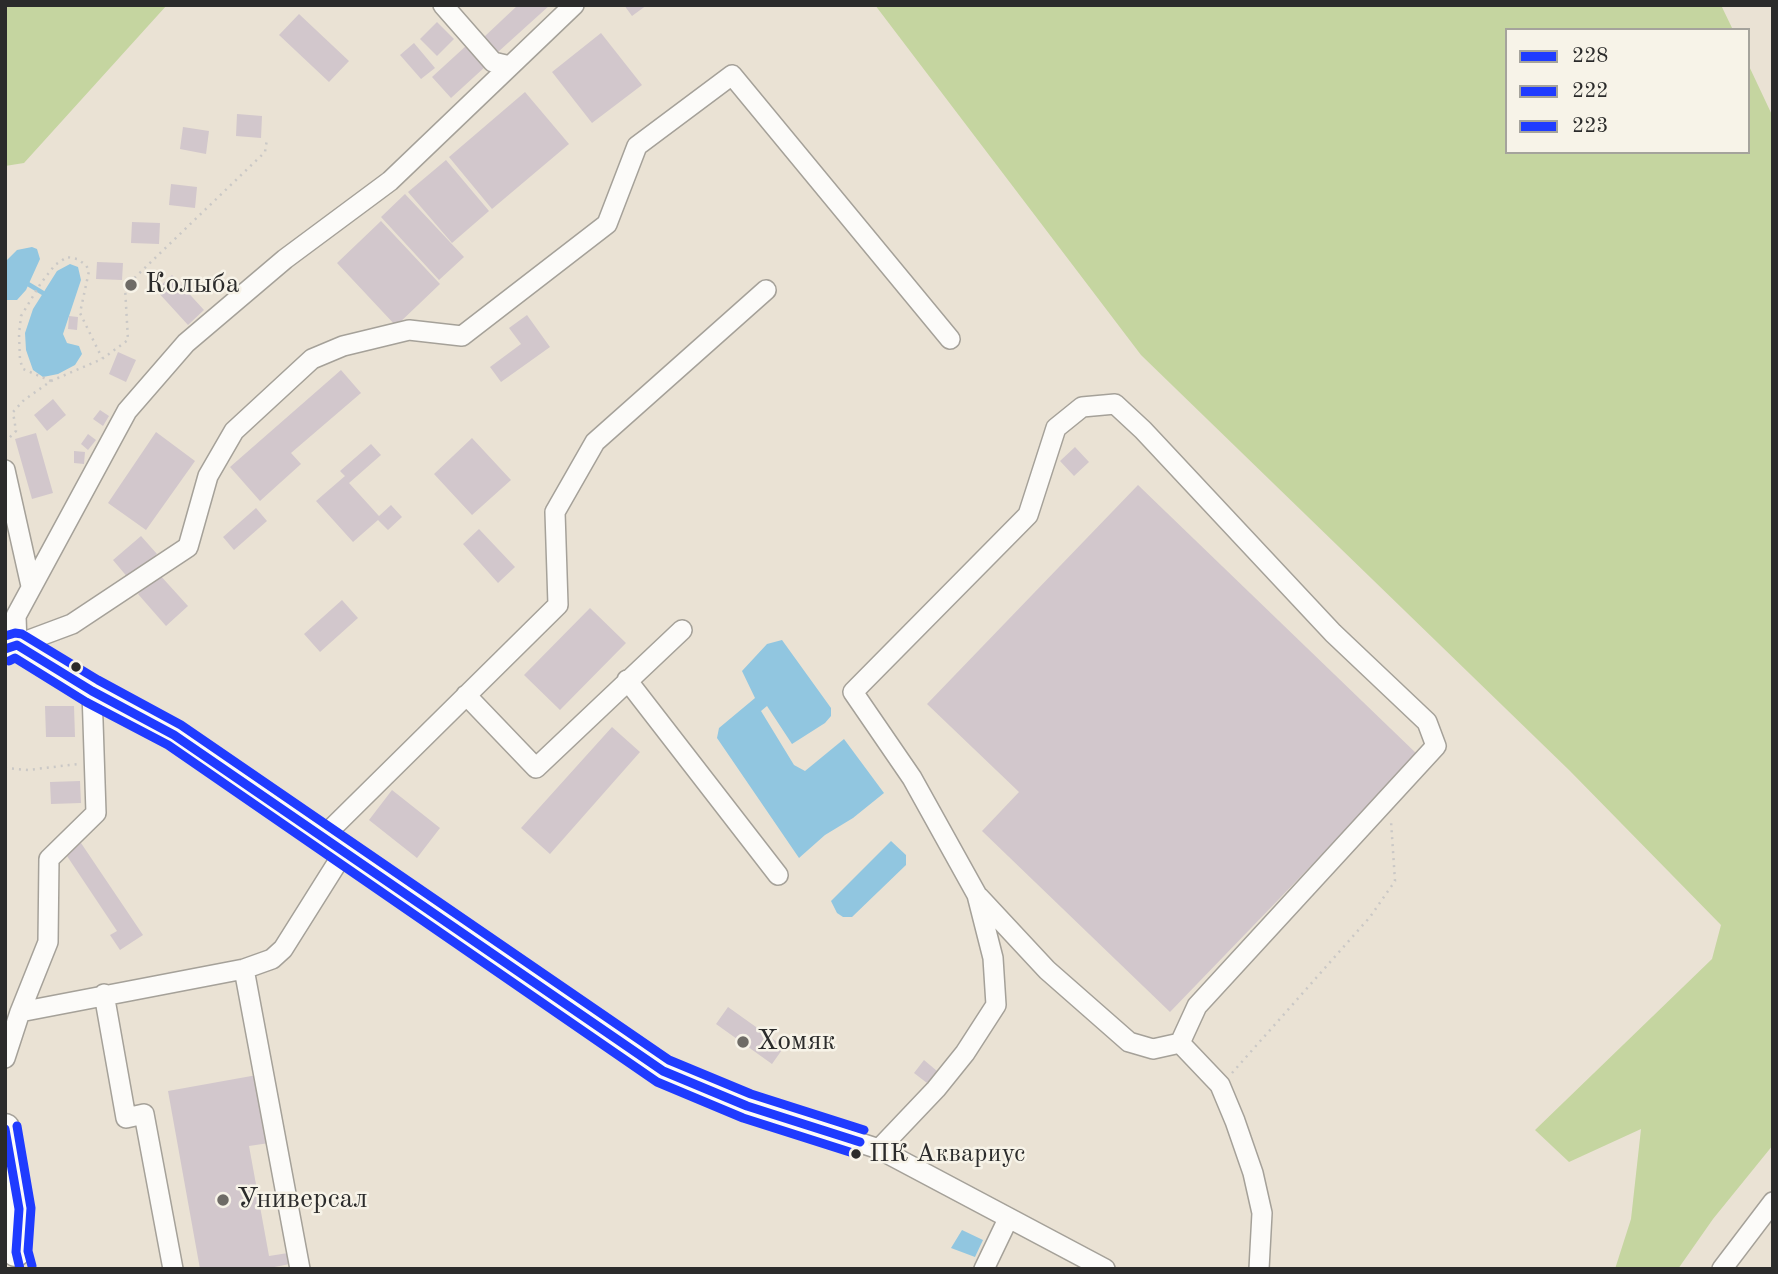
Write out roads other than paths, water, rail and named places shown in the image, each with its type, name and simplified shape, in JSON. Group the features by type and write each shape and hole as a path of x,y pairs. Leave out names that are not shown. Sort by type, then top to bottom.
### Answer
{"highway":[{"path":"5,1128 19,1209 18,1260"},
{"path":"5,1198 18,1260"}],"street":[{"path":"443,5 493,62 510,66"},
{"path":"11,647 16,616 127,411 186,343 285,259 390,181 573,5"},
{"path":"11,647 72,624 188,547 208,476 234,431 312,359 342,346 409,330 462,336 607,224 637,146 732,75 950,339"},
{"path":"324,836 558,605 555,512 595,442 766,290"},
{"path":"1115,404 1143,430 1333,633 1427,722 1436,746 1197,1006 1180,1044 1153,1049 1129,1042 1047,970 977,895 912,778 853,692 1028,515 1056,428 1082,407 1115,404"},
{"path":"5,470 31,586"},
{"path":"466,695 536,768 682,630"},
{"path":"11,647 174,735 663,1071 747,1105 879,1149 1105,1269"},
{"path":"627,680 778,874"},
{"path":"5,1058 48,942 49,859 96,813 92,691"},
{"path":"20,1012 243,969 272,959 283,949 344,852"},
{"path":"879,1149 965,1054 996,1005 993,958 977,895"},
{"path":"243,969 300,1269"},
{"path":"104,994 127,1118 144,1114 173,1269"},
{"path":"1180,1044 1220,1086 1254,1173 1262,1213 1259,1269"},
{"path":"1722,1269 1773,1202"},
{"path":"984,1269 1009,1219"}],"water":[{"path":"32,247 37,249 40,259 26,290 17,300 5,300 7,260 17,250"},
{"path":"70,264 78,267 81,280 63,334 67,343 79,346 82,354 75,365 58,374 43,377 33,370 26,350 25,333 33,309 57,271"},
{"path":"782,640 831,708 831,716 825,723 792,744 767,706 761,711 794,765 805,771 844,739 884,793 853,818 825,835 799,858 717,738 719,728 755,698 742,671 767,644"},
{"path":"891,841 906,855 906,865 852,917 843,917 837,913 831,901"},
{"path":"962,1230 983,1240 975,1257 951,1248"}],"waterway":[{"path":"28,284 43,293"}],"place":[{"name":"Колыба","path":"131,285"},
{"name":"Хомяк","path":"743,1042"},
{"name":"ПК Аквариус","path":"856,1154"},
{"name":"Универсал","path":"223,1200"}]}
